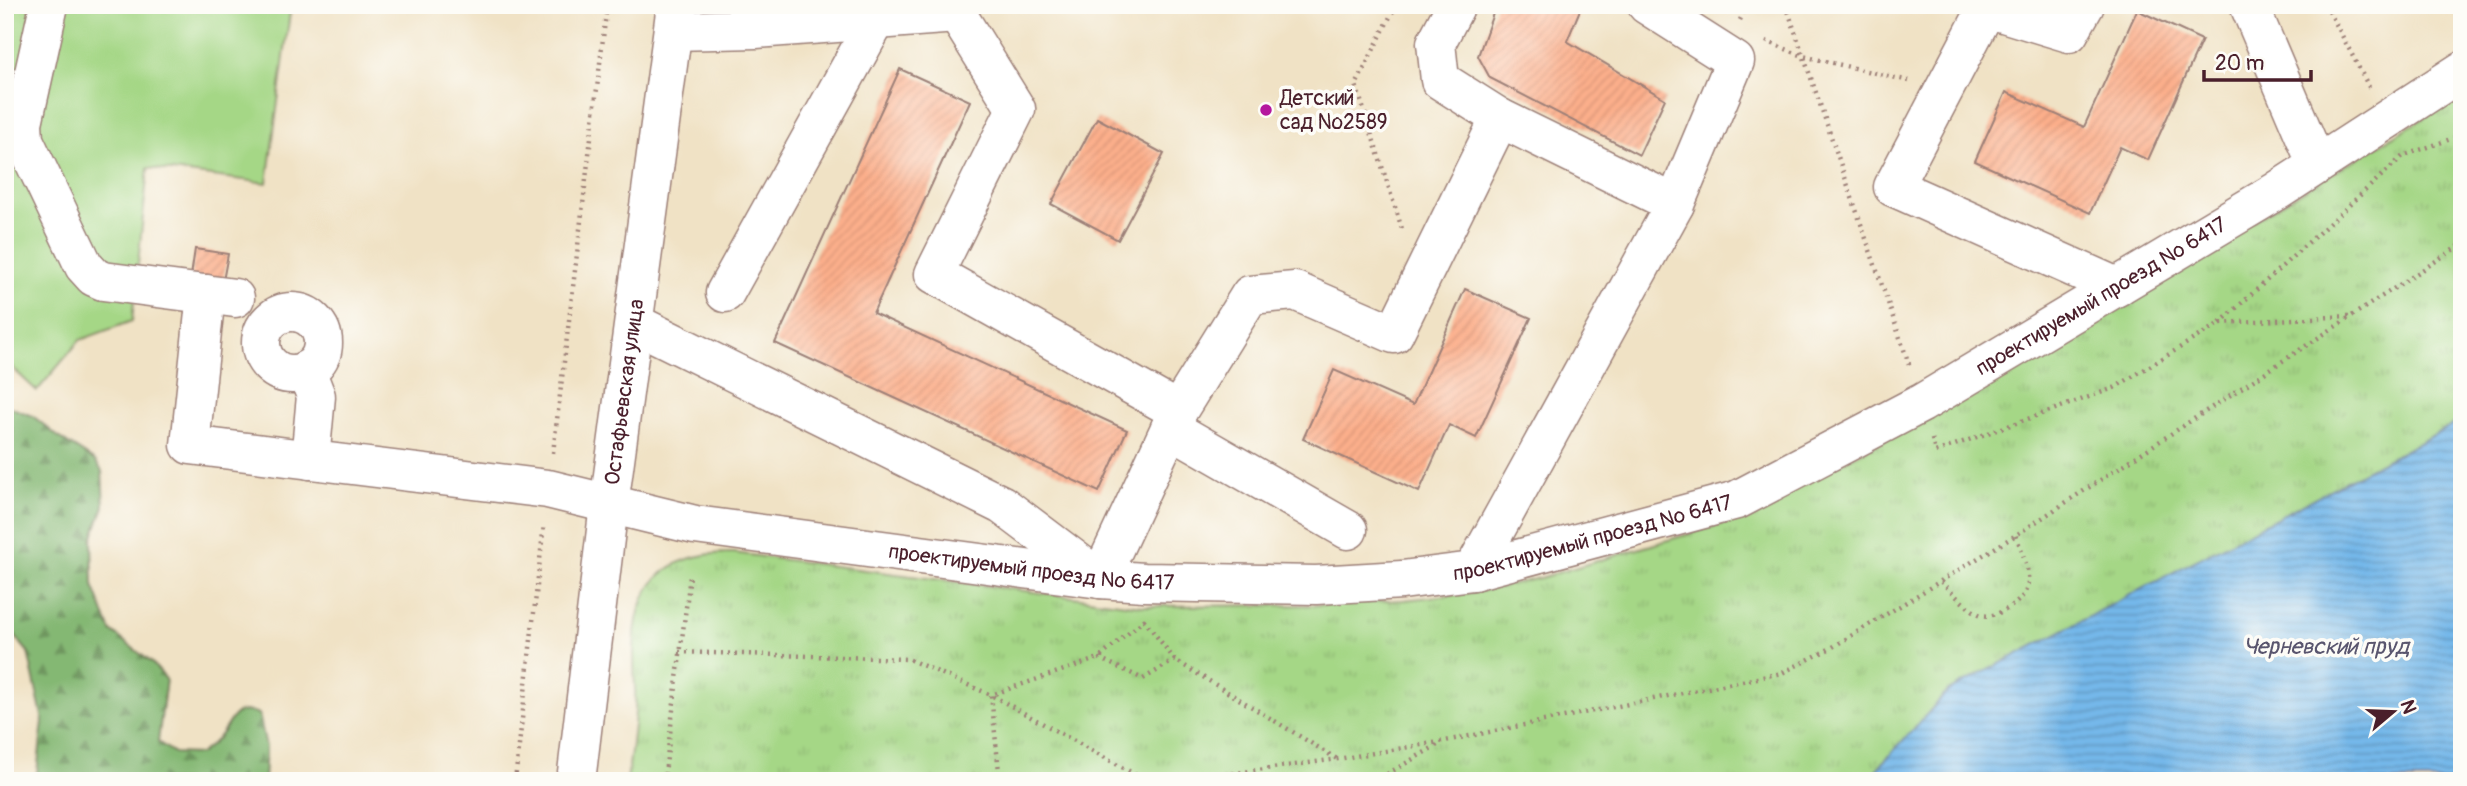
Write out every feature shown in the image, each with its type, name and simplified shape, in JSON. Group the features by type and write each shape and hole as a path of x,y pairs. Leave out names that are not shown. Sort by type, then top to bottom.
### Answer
{"street":[{"path":"19,73 49,5"},
{"path":"1456,5 1436,43 1440,80 1500,118 1675,204"},
{"path":"1473,571 1675,204 1735,61 1647,5"},
{"path":"2085,5 2069,33 1987,8 1893,187 2117,287"},
{"path":"2249,5 2317,165"},
{"path":"675,18 756,29 825,14 877,19 959,10 1016,109 934,274 1348,530"},
{"name":"Остафьевская улица","path":"576,781 609,505 675,18"},
{"path":"725,293 877,19"},
{"name":"проектируемый проезд № 6417","path":"19,73 24,140 84,265 103,281 221,296 190,446 548,489 695,525 1100,579 1316,585 1402,580 1473,571 1737,500 1922,402 2117,287 2317,165 2462,71"},
{"path":"634,323 1002,505 1100,579 1174,420 1250,295 1295,291 1394,334 1500,118"},
{"path":"306,370 316,396 310,460"}],"path":[{"path":"515,781 607,5"},
{"path":"1396,5 1356,85 1402,229"},
{"path":"1786,5 1922,402"},
{"path":"2326,5 2403,156"},
{"path":"1758,38 1803,56 1944,90"},
{"path":"1935,452 2114,388 2220,323 2403,156 2462,135"},
{"path":"1177,781 1445,741 1782,673 1831,648 2016,535 2462,244"},
{"path":"2220,323 2350,316"},
{"path":"1941,582 1980,614 1995,615 2015,605 2024,596 2031,578 2016,535"},
{"path":"664,781 690,576"},
{"path":"991,695 1099,658 1144,620 1175,660 1338,759"},
{"path":"679,652 908,659 991,695 1147,781"},
{"path":"1099,658 1143,678 1175,660"},
{"path":"991,695 1000,781"},
{"path":"1375,781 1445,741"}],"green space":[{"path":"5,5 291,5 267,183 148,168 132,321 80,340 37,391 5,361"},
{"path":"2462,95 2462,781 627,781 634,720 635,632 639,611 646,593 657,578 670,567 688,559 709,554 734,553 1142,606 1318,605 1404,600 1476,592 1540,578 1729,522 1915,424"},
{"path":"5,405 33,416 61,439 95,461 102,471 104,506 92,539 93,585 111,631 152,663 166,679 158,742 174,753 200,754 215,741 237,713 242,711 259,714 266,747 264,781 32,781 37,773 43,721 28,652 5,624"}],"water":[{"name":"Черневский пруд","path":"2462,420 2462,781 1866,781 1948,691"}],"building":[{"path":"1496,5 1582,5 1567,41 1665,99 1639,155 1490,78 1478,56"},
{"path":"2137,10 2202,40 2148,160 2120,147 2090,213 1975,161 2006,92 2084,127"},
{"path":"900,69 970,101 873,313 1127,430 1099,492 775,343"},
{"path":"1097,118 1164,154 1118,240 1051,204"},
{"path":"195,249 228,254 223,281 191,276"},
{"path":"1465,289 1531,318 1476,438 1449,425 1419,492 1303,439 1334,370 1413,405"}],"place":[{"name":"Детский сад №2589","path":"1266,110"}]}
